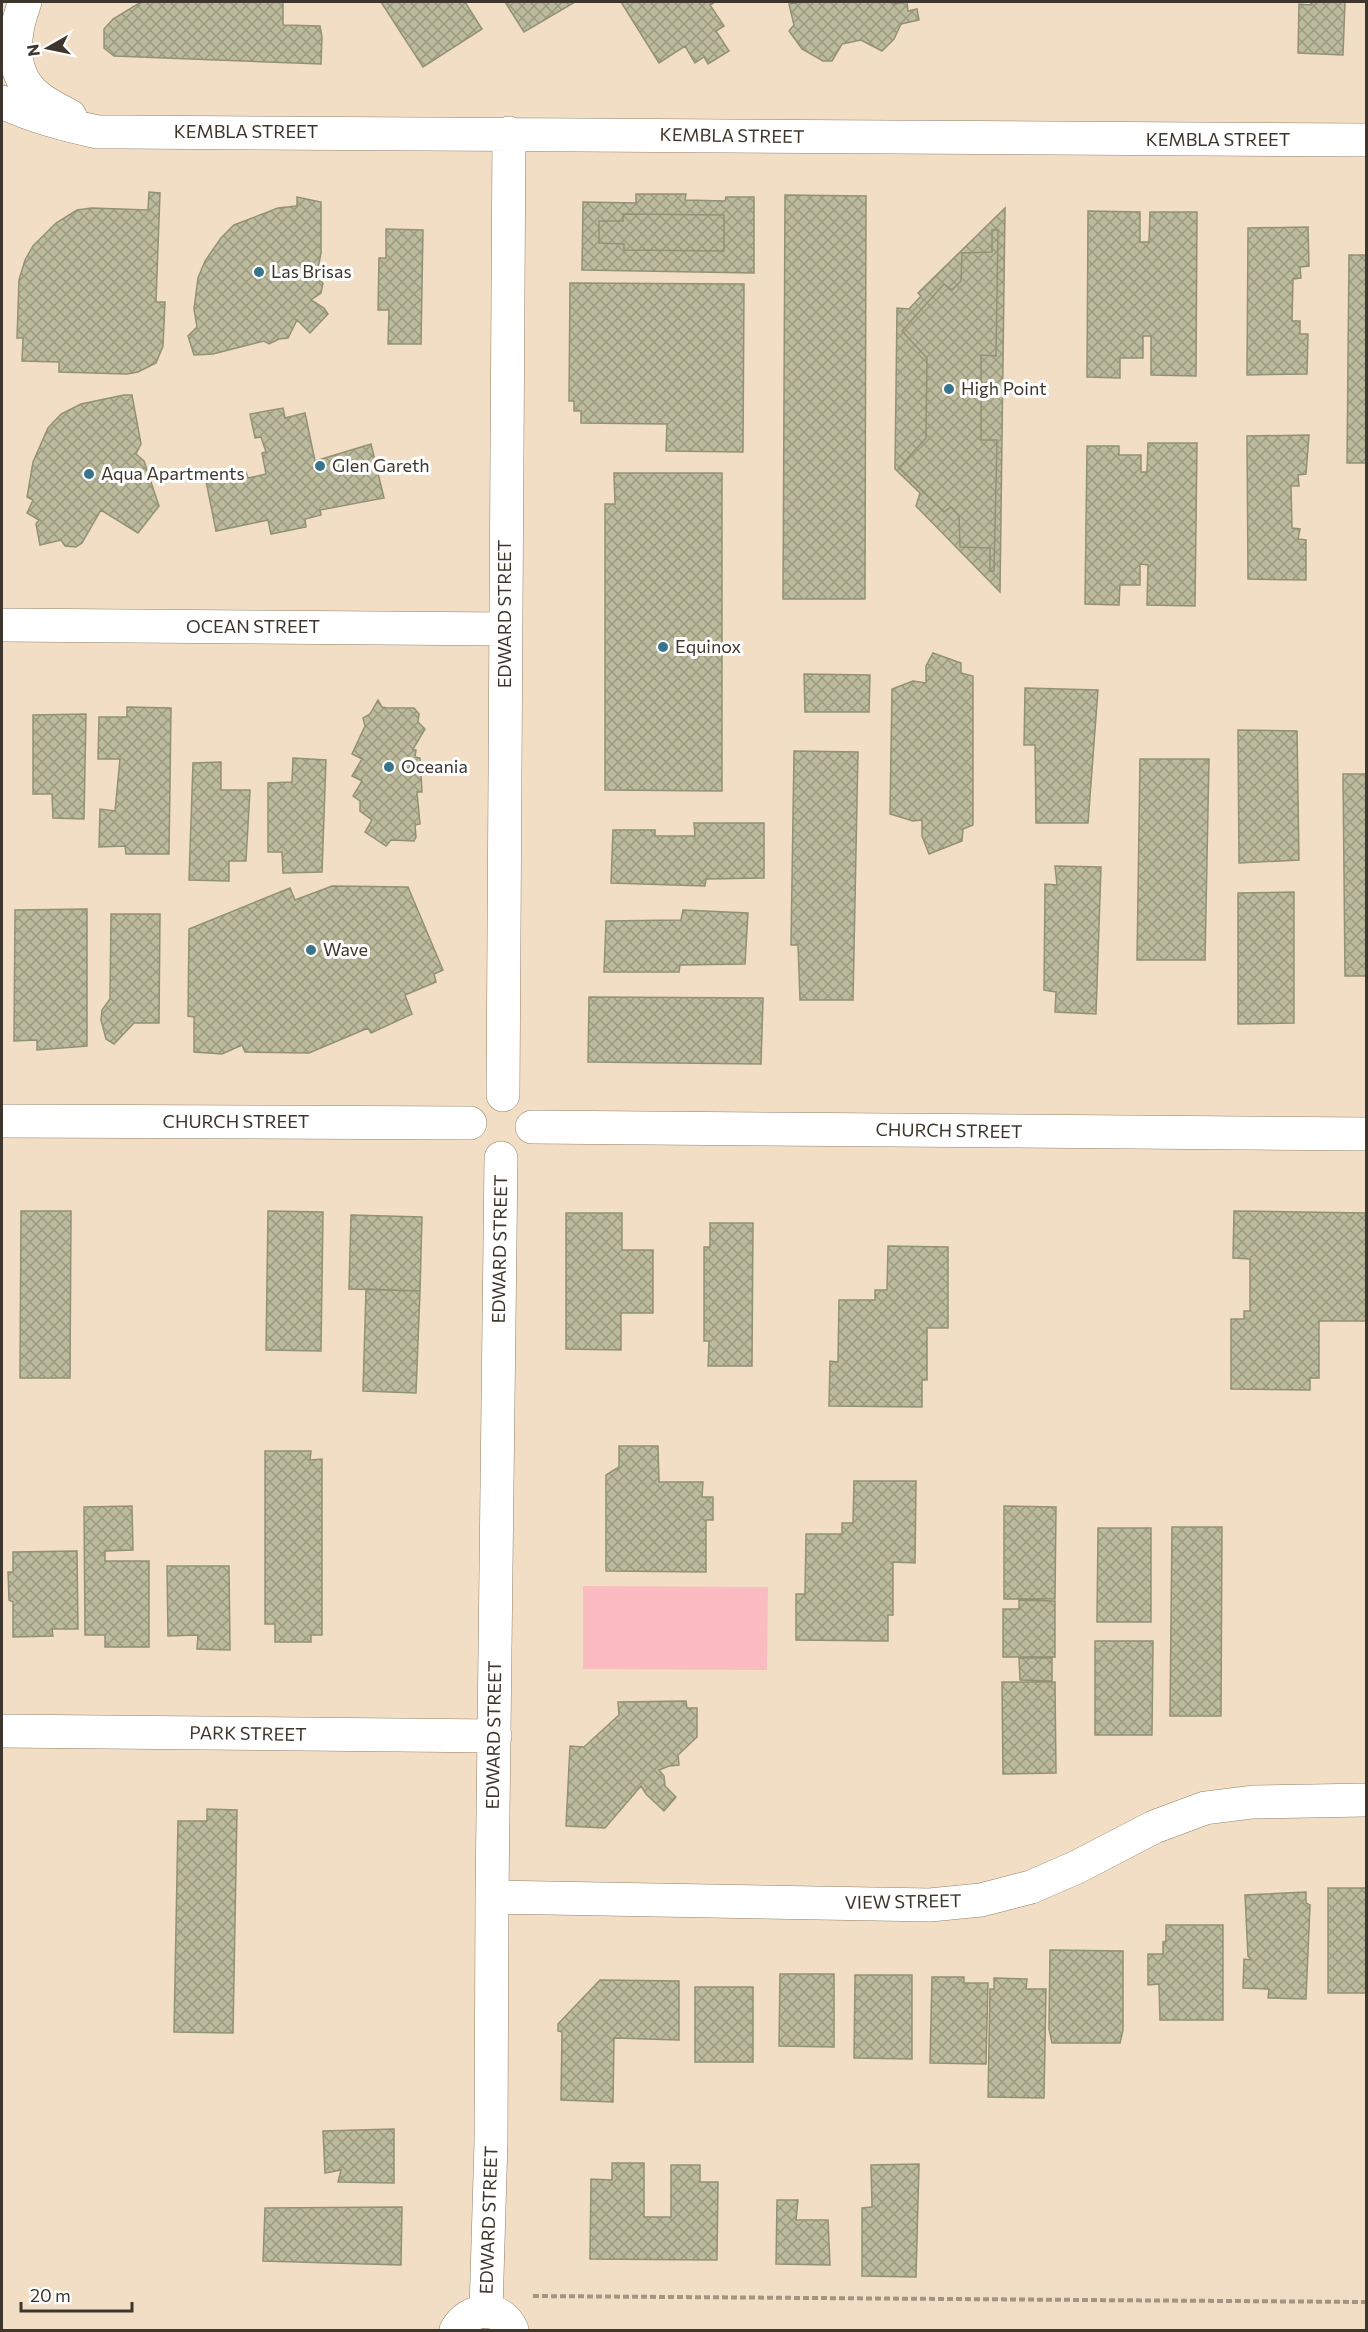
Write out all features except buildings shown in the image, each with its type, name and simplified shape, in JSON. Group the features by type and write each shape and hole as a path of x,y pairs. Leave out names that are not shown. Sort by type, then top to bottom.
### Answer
{"street":[{"path":"25,2 16,25 15,50 21,77 36,96 98,132"},
{"name":"KEMBLA STREET","path":"2,102 27,114 59,124 98,132 509,133 1054,141 1366,140"},
{"name":"EDWARD STREET","path":"503,1095 504,629 509,133"},
{"name":"OCEAN STREET","path":"2,625 504,629"},
{"path":"503,1095 521,1102 531,1118 531,1137 526,1145 511,1156 501,1158 491,1156 475,1143 470,1123 478,1106 485,1100 503,1095"},
{"name":"CHURCH STREET","path":"2,1121 470,1123"},
{"name":"CHURCH STREET","path":"532,1127 1366,1134"},
{"name":"EDWARD STREET","path":"486,2311 491,2141 501,1158"},
{"name":"PARK STREET","path":"2,1731 495,1736"},
{"name":"VIEW STREET","path":"492,1897 930,1905 981,1900 1031,1887 1077,1867 1154,1827 1205,1808 1253,1802 1366,1800"},
{"path":"456,2331 468,2316 486,2311 504,2318 513,2331"}],"path":[{"path":"524,2296 1366,2302"}],"shaded area":[{"path":"583,1586 768,1587 767,1670 583,1669"}],"place":[{"name":"Las Brisas","path":"259,272"},
{"name":"High Point","path":"949,389"},
{"name":"Glen Gareth","path":"320,466"},
{"name":"Aqua Apartments","path":"89,474"},
{"name":"Equinox","path":"663,647"},
{"name":"Oceania","path":"389,767"},
{"name":"Wave","path":"311,950"}]}
